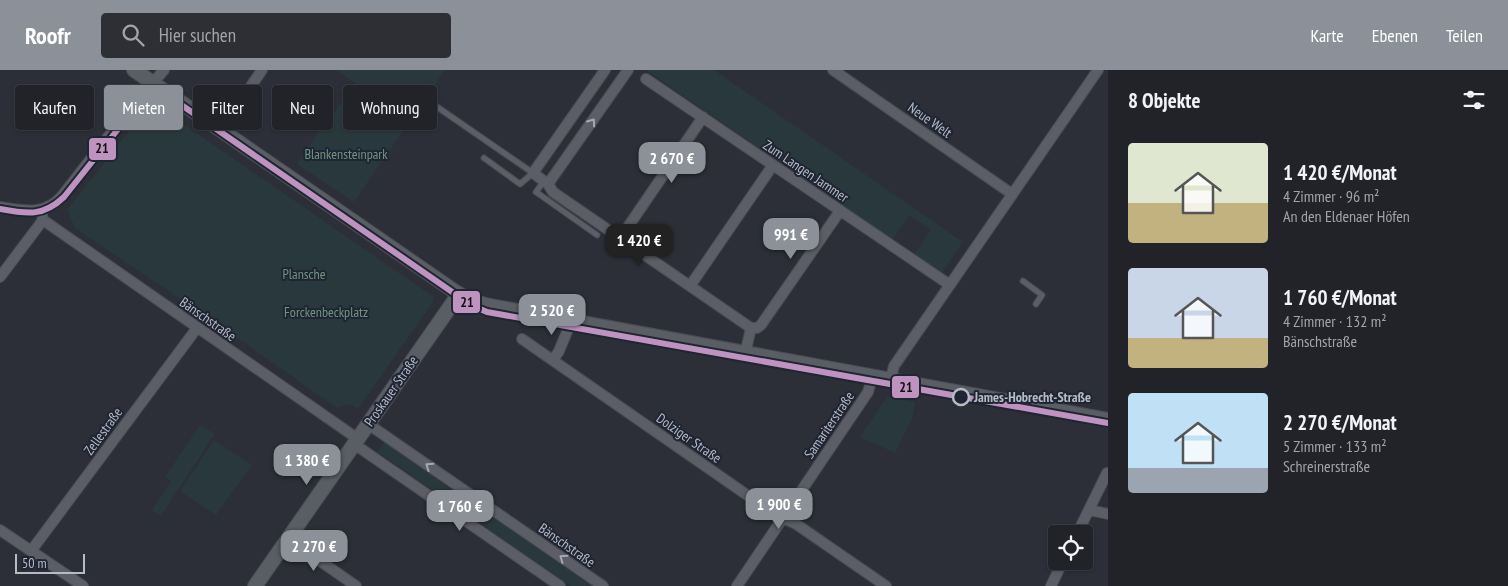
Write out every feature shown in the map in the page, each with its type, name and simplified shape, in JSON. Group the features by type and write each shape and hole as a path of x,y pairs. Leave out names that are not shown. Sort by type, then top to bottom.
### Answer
{"street":[{"path":"134,70 193,111"},
{"path":"0,277 42,215 62,196 126,114 164,70"},
{"path":"252,85 262,70"},
{"path":"605,70 533,173 546,182 553,192 751,328 757,328 761,325 840,210"},
{"path":"546,182 628,70"},
{"name":"Neue Welt","path":"833,70 1012,194"},
{"path":"890,381 894,366 1098,70"},
{"name":"Zum Langen Jammer","path":"646,79 950,285"},
{"path":"621,237 703,117"},
{"path":"221,130 459,294 478,304 1108,420"},
{"path":"690,286 773,165"},
{"path":"0,207 42,215"},
{"name":"Bänschstraße","path":"42,215 356,442 560,586"},
{"name":"Proskauer Straße","path":"254,586 459,294"},
{"path":"553,360 560,351 571,322"},
{"name":"Zellestraße","path":"31,551 197,328"},
{"path":"745,354 751,328"},
{"name":"Dolziger Straße","path":"522,339 773,513 796,524 886,586"},
{"name":"Samariterstraße","path":"737,586 868,392 872,378"},
{"name":"Bänschstraße","path":"368,424 603,586"},
{"path":"1081,525 1107,473"},
{"path":"1088,510 1108,514"},
{"path":"0,530 83,586"},
{"path":"287,538 356,586"},
{"path":"1051,586 1059,570"}],"lane":[{"path":"437,107 533,173 520,184 484,158"},
{"path":"546,182 536,192 597,235"},
{"path":"1023,281 1042,295 1036,304"}],"green space":[{"name":"Blankensteinpark","path":"336,70 445,70 435,85 354,85 355,83"},
{"path":"646,70 714,70 963,242 941,274 913,255 931,230 909,215 892,240"},
{"name":"Blankensteinpark","path":"343,100 343,130 404,130 354,202 297,164 320,130 333,130 333,115"},
{"name":"Forckenbeckplatz","path":"183,124 434,297 433,302 358,409 350,404 337,408 206,316 75,228 67,210 130,130 183,130"},
{"path":"887,397 915,402 912,419 895,453 860,437"},
{"path":"200,425 215,434 161,516 152,510 171,481 165,477"},
{"path":"214,440 252,465 216,515 180,491"},
{"path":"386,440 387,444 430,474 434,474 433,477 508,528 512,528 511,530 592,586 571,586 505,540 503,542 502,538 427,486 423,486 424,484 381,454 376,454"}],"transit line":[{"name":"21","path":"0,209 27,213 49,208 64,197 134,109 139,105 156,99 168,100 180,104 471,305 487,312 1108,423"}],"place":[{"name":"James-Hobrecht-Straße","path":"961,397"}],"park label":[{"name":"Plansche","path":"304,274"}]}
